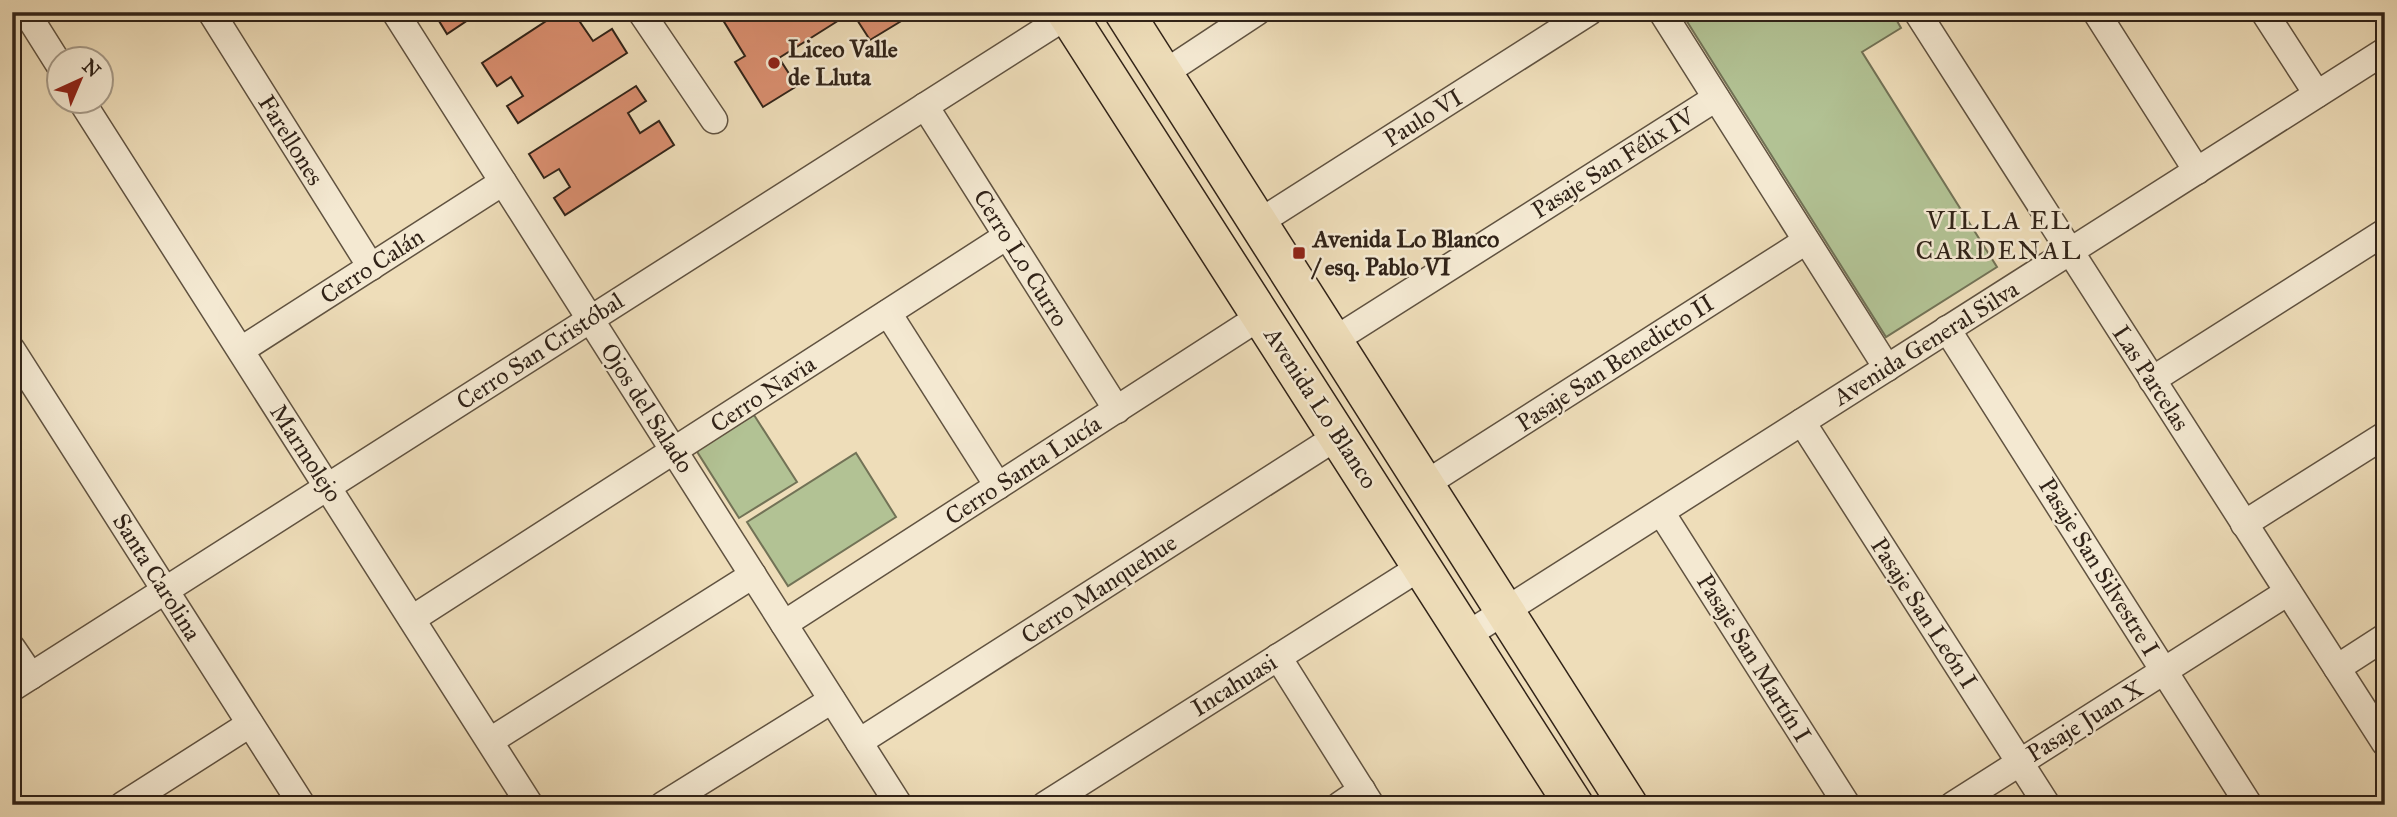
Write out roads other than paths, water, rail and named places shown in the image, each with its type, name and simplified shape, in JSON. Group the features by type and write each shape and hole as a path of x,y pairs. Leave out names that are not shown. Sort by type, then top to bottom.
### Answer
{"main road":[{"name":"Avenida Lo Blanco","path":"1124,12 1628,805"},
{"name":"Avenida Lo Blanco","path":"1067,14 1574,805"}],"street":[{"path":"26,12 47,46"},
{"name":"Farellones","path":"211,12 371,267"},
{"name":"Ojos del Salado","path":"395,12 899,805"},
{"path":"641,12 714,120"},
{"path":"1163,74 1257,12"},
{"name":"Paulo VI","path":"1258,223 1589,12"},
{"path":"1662,12 1886,368"},
{"name":"Las Parcelas","path":"1917,12 2385,743"},
{"path":"2096,12 2197,171"},
{"path":"2264,12 2316,94"},
{"name":"Cerro San Cristóbal","path":"21,682 1067,14"},
{"name":"Avenida General Silva","path":"1467,635 2385,51"},
{"name":"Pasaje San Félix IV","path":"1333,341 1716,98"},
{"name":"Cerro Lo Curro","path":"925,106 1117,410"},
{"name":"Marmolejo","path":"91,116 530,805"},
{"name":"Cerro Calán","path":"240,350 503,182"},
{"path":"2152,380 2385,232"},
{"name":"Cerro Navia","path":"412,619 1007,236"},
{"name":"Pasaje San Benedicto II","path":"1424,485 1806,241"},
{"path":"888,313 998,486"},
{"name":"Cerro Santa Lucía","path":"784,624 1261,316"},
{"name":"Pasaje San Silvestre I","path":"1948,329 2249,805"},
{"name":"Santa Carolina","path":"12,350 302,805"},
{"name":"Pasaje San León I","path":"1802,422 2047,805"},
{"path":"2245,524 2385,435"},
{"name":"Cerro Manquehue","path":"859,742 1338,436"},
{"name":"Pasaje San Martín I","path":"1661,512 1847,805"},
{"name":"Incahuasi","path":"1045,805 1422,566"},
{"path":"489,741 753,575"},
{"name":"Pasaje Juan X","path":"1953,805 2288,592"},
{"path":"2337,668 2385,637"},
{"path":"12,648 21,682"},
{"path":"1278,657 1367,798 1340,805"},
{"path":"663,805 832,700"},
{"path":"123,805 250,724"}],"place":[{"name":"Liceo Valle de Lluta","path":"774,63"},
{"name":"Avenida Lo Blanco / esq. Pablo VI","path":"1299,253"}],"district":[{"name":"VILLA EL CARDENAL","path":"1999,235"}]}
